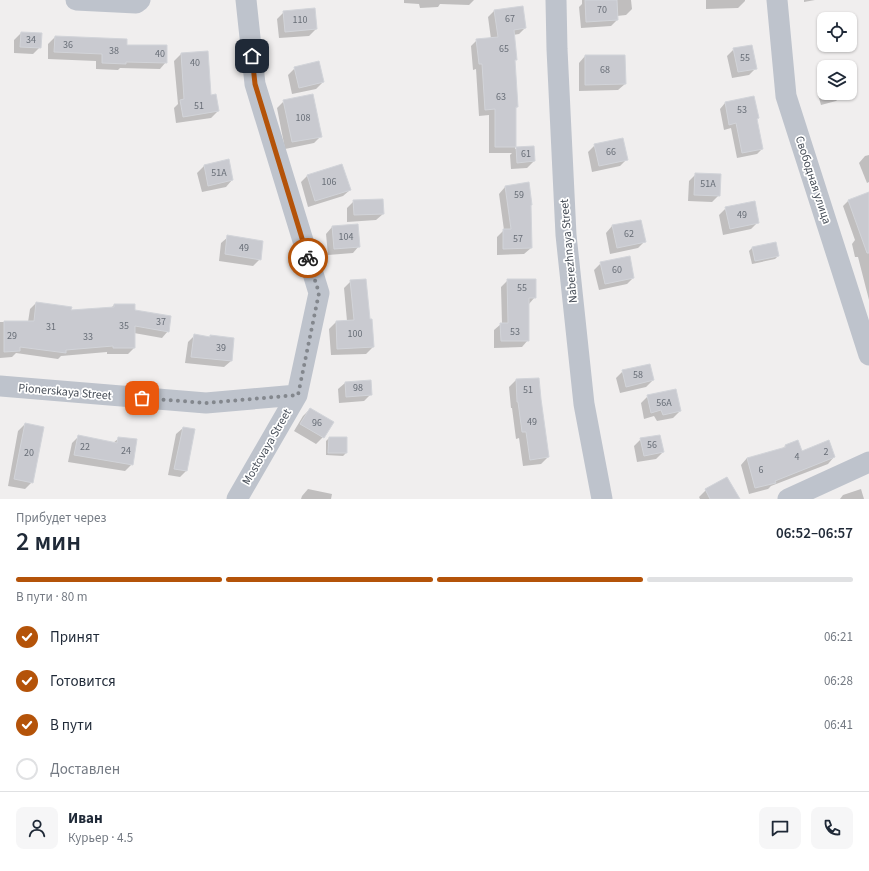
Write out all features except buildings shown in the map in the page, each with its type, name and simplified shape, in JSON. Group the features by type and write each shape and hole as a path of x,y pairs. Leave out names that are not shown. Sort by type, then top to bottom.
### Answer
{"street":[{"path":"76,0 136,3 140,0"},
{"name":"Mostovaya Street","path":"237,499 298,395 319,293 255,84 246,0"},
{"name":"Naberezhnaya Street","path":"556,0 566,235 584,404 602,499"},
{"name":"Свободная улица","path":"778,0 786,96 869,355"},
{"name":"Pionerskaya Street","path":"0,386 206,403 298,395"},
{"path":"788,499 869,462"}],"way so far":[{"path":"142,398 206,403 298,395 319,293 308,258"}],"route":[{"path":"252,56 255,84 308,258"}]}
